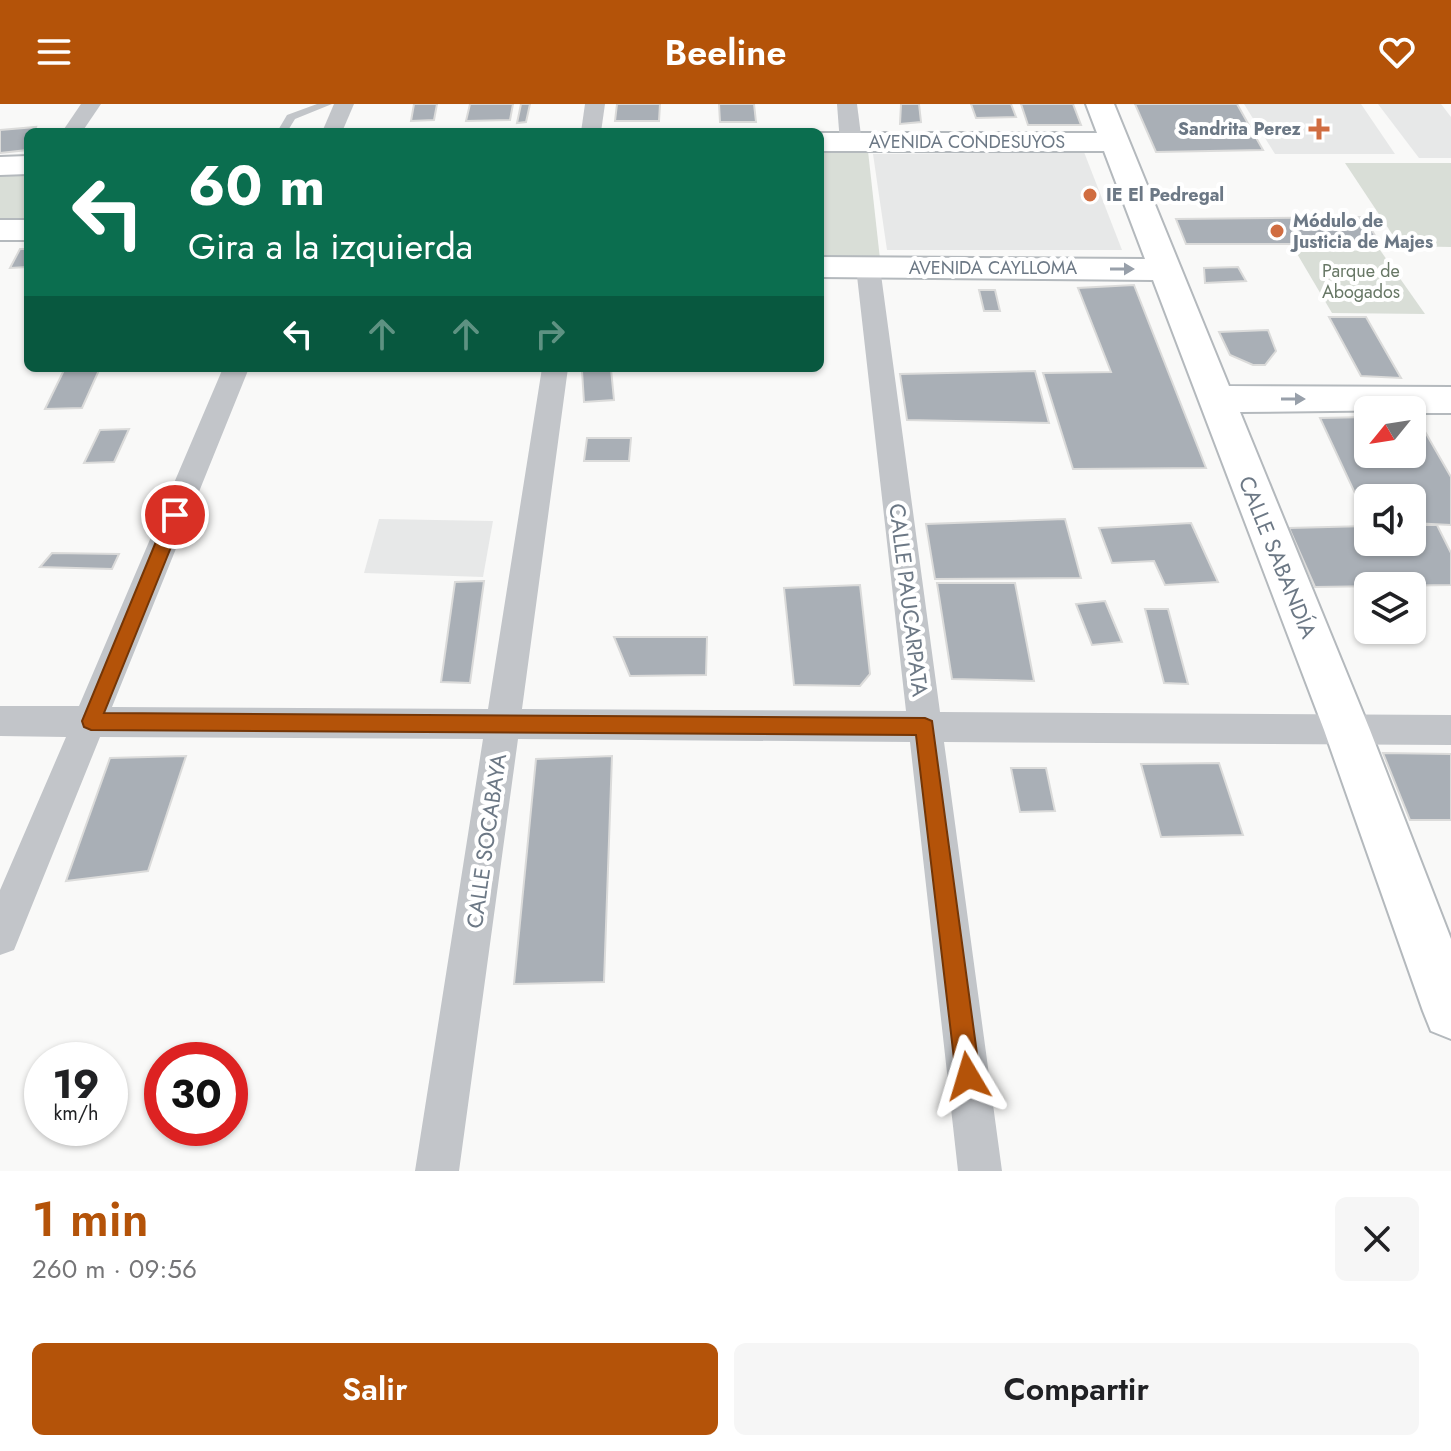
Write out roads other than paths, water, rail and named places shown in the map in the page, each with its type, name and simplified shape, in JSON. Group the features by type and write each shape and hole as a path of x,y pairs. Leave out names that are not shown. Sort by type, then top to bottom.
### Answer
{"main road":[{"name":"CALLE SABANDÍA","path":"1100,104 1347,730 1451,1011"},
{"name":"AVENIDA CONDESUYOS","path":"824,142 1115,142"},
{"path":"0,166 24,165"},
{"name":"AVENIDA CAYLLOMA","path":"824,267 1167,270"},
{"path":"1215,399 1451,400"}],"street":[{"path":"75,128 91,104"},
{"path":"334,128 344,104"},
{"path":"592,128 595,104"},
{"path":"847,104 851,143"},
{"name":"CALLE PAUCARPATA","path":"868,267 980,1171"},
{"path":"0,936 234,372"},
{"name":"CALLE SOCABAYA","path":"437,1171 554,372"},
{"path":"0,721 1451,730"}],"lane":[{"path":"284,128 291,117 327,104"}],"place":[{"name":"Sandrita Perez","path":"1319,129"},
{"name":"IE El Pedregal","path":"1090,195"},
{"name":"Módulo de Justicia de Majes","path":"1277,231"}],"park label":[{"name":"Parque de Abogados","path":"1361,281"}]}
